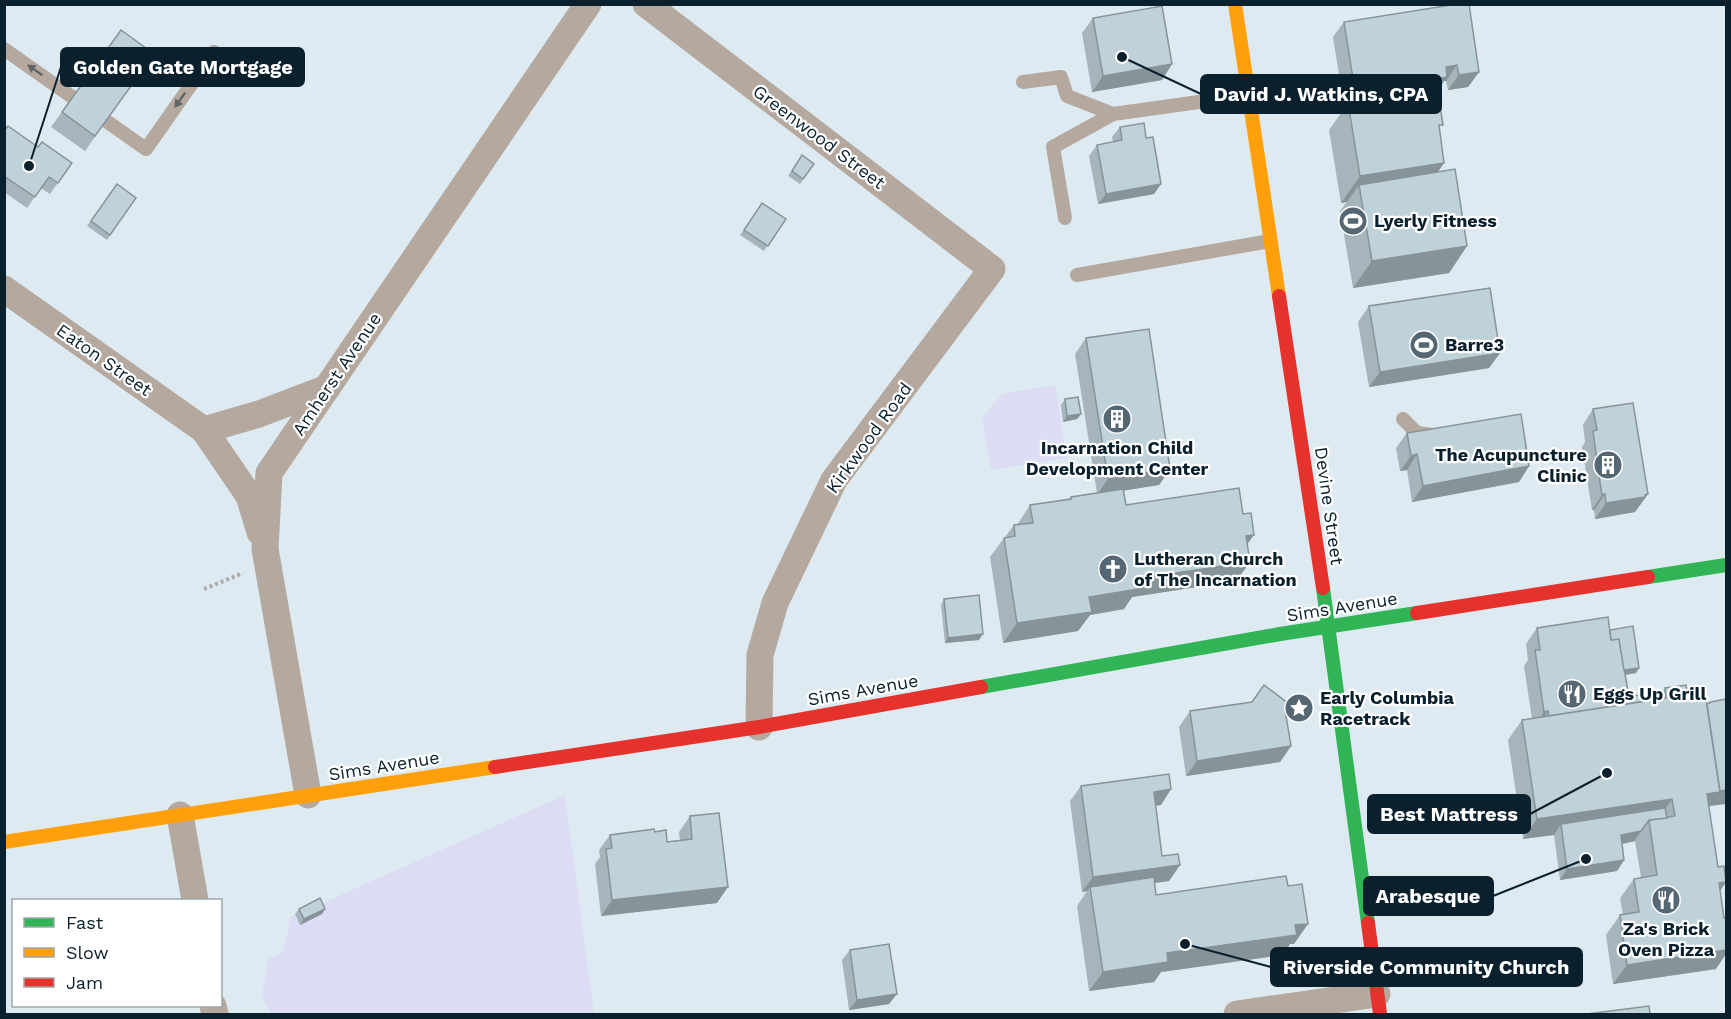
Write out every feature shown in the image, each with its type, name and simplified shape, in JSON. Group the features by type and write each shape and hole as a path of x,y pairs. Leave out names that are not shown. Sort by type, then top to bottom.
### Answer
{"street":[{"name":"Amherst Avenue","path":"308,795 267,556 269,474 588,4"},
{"name":"Greenwood Street","path":"646,4 992,269"},
{"name":"Devine Street","path":"1235,4 1329,627 1379,1004"},
{"name":"Kirkwood Road","path":"759,727 760,655 775,603 834,480 992,269"},
{"name":"Eaton Street","path":"8,298 204,430"},
{"path":"267,556 249,496 204,430 259,414 327,388"},
{"name":"Sims Avenue","path":"4,842 759,727 1329,627 1726,565"},
{"path":"180,815 195,899"},
{"path":"1237,1014 1379,1004"}],"lane":[{"path":"4,49 146,149 214,52"},
{"path":"1023,82 1061,77 1067,96 1113,114"},
{"path":"1065,218 1053,147 1113,114 1249,95"},
{"path":"1077,275 1271,241"},
{"path":"1403,419 1417,433 1426,436 1447,434"}],"path":[{"path":"204,589 267,556"}],"shaded area":[{"path":"1055,385 1067,458 991,470 982,418 1002,394"},
{"path":"565,795 594,1014 271,1014 262,996 268,959 283,952 291,917"}],"building":[{"path":"1469,4 1479,72 1459,75 1457,65 1446,67 1447,77 1355,91 1344,22"},
{"path":"1162,6 1172,64 1103,76 1093,18"},
{"path":"121,30 154,54 95,136 62,112"},
{"path":"1433,90 1436,107 1440,106 1443,125 1439,125 1444,163 1360,176 1348,103"},
{"path":"1144,123 1146,138 1153,137 1161,184 1106,194 1097,145 1122,140 1120,127"},
{"path":"8,126 38,147 42,142 72,163 58,183 49,177 35,197 4,176 4,131"},
{"path":"802,155 814,164 803,179 792,171"},
{"path":"1455,169 1467,246 1372,261 1359,185"},
{"path":"117,184 136,198 110,235 91,221"},
{"path":"762,203 786,219 768,246 744,230"},
{"name":"Barre3","path":"1490,288 1500,353 1380,372 1369,306"},
{"name":"Incarnation Child Development Center","path":"1149,329 1170,469 1108,479 1086,338"},
{"path":"1078,397 1081,414 1067,416 1065,399"},
{"name":"The Acupuncture Clinic","path":"1633,403 1648,494 1645,497 1606,503 1605,494 1602,495 1598,469 1593,431 1597,430 1593,409"},
{"path":"1521,414 1529,466 1423,486 1417,454 1411,456 1407,433"},
{"name":"Lutheran Church of The Incarnation","path":"1239,488 1243,514 1251,513 1254,535 1246,536 1250,562 1136,579 1138,589 1089,597 1092,612 1017,623 1004,538 1015,536 1014,525 1033,523 1030,505 1123,489 1126,505"},
{"path":"979,595 983,634 948,638 944,599"},
{"name":"Eggs Up Grill","path":"1608,617 1611,640 1619,639 1629,697 1640,695 1641,702 1549,716 1548,711 1544,712 1535,650 1540,650 1537,628"},
{"path":"1633,626 1639,668 1624,670 1619,639 1611,640 1610,630"},
{"path":"1264,685 1289,704 1285,710 1291,746 1197,761 1190,711 1252,702"},
{"path":"1686,685 1687,696 1705,693 1720,792 1707,794 1718,867 1724,866 1726,882 1719,883 1724,918 1726,918 1726,950 1627,965 1620,915 1639,912 1634,879 1657,875 1649,820 1675,816 1672,799 1537,819 1522,720 1666,698 1665,688"},
{"path":"1726,699 1726,790 1720,791 1707,704"},
{"path":"1169,774 1171,789 1154,792 1162,856 1178,854 1180,865 1093,877 1081,786"},
{"path":"1665,808 1667,818 1649,820 1641,831 1621,835 1624,860 1567,869 1561,824"},
{"path":"719,813 728,887 612,900 606,849 612,848 610,835 654,829 655,832 666,830 667,842 692,839 690,816"},
{"path":"1286,876 1288,886 1302,884 1308,924 1295,925 1297,935 1167,953 1168,962 1103,972 1090,887 1154,877 1156,895"},
{"path":"320,898 325,909 304,919 299,909"},
{"path":"889,944 897,994 857,1000 850,950"},
{"path":"1649,1006 1650,1014 1587,1014"}],"traffic: fast":[{"path":"1648,577 1726,565"},
{"path":"1323,588 1368,923"},
{"path":"981,687 1280,634 1417,613"}],"traffic: slow":[{"path":"1235,4 1279,296"},
{"path":"4,842 495,767"}],"traffic: jam":[{"path":"1279,296 1323,588"},
{"path":"1417,613 1648,577"},
{"path":"495,767 759,727 981,687"},
{"path":"1368,923 1380,1014"}],"place":[{"name":"David J. Watkins, CPA","path":"1122,57"},
{"name":"Golden Gate Mortgage","path":"29,166"},
{"name":"Lyerly Fitness","path":"1353,221"},
{"name":"Barre3","path":"1424,345"},
{"name":"Incarnation Child Development Center","path":"1117,419"},
{"name":"The Acupuncture Clinic","path":"1608,465"},
{"name":"Lutheran Church of The Incarnation","path":"1113,569"},
{"name":"Eggs Up Grill","path":"1572,694"},
{"name":"Early Columbia Racetrack","path":"1299,708"},
{"name":"Best Mattress","path":"1607,773"},
{"name":"Arabesque","path":"1586,859"},
{"name":"Za's Brick Oven Pizza","path":"1666,900"},
{"name":"Riverside Community Church","path":"1185,944"}]}
